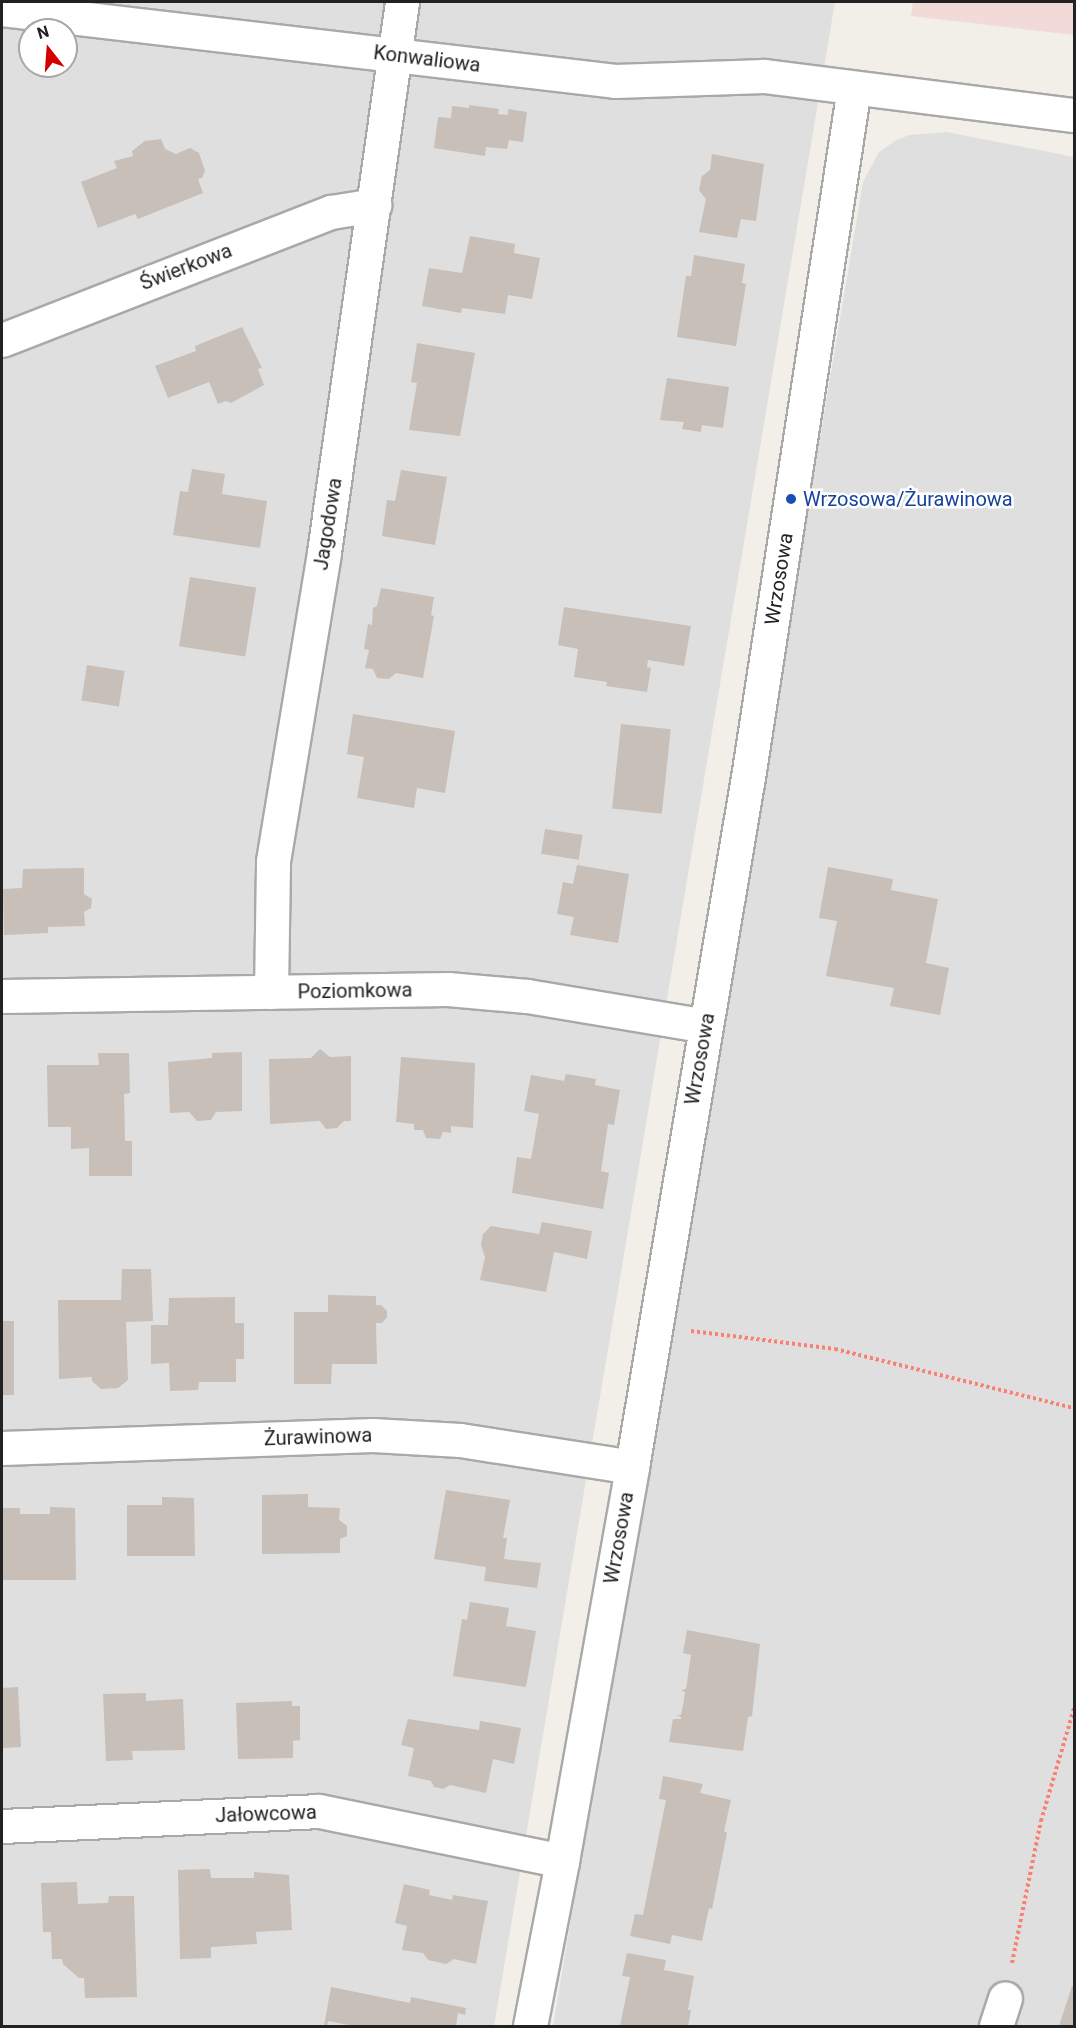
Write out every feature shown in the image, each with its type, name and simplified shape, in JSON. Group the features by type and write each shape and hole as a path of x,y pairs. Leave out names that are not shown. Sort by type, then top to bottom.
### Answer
{"street":[{"name":"Jagodowa","path":"272,992 273,861 324,552 402,2"},
{"name":"Konwaliowa","path":"2,9 615,81 764,76 1074,115"},
{"name":"Wrzosowa","path":"530,2026 562,1861 632,1467 749,771 854,88"},
{"name":"Świerkowa","path":"2,340 331,212 374,206"},
{"name":"Poziomkowa","path":"2,996 448,988 527,996 706,1026"},
{"name":"Żurawinowa","path":"2,1448 373,1435 460,1440 632,1467"},
{"name":"Jałowcowa","path":"2,1826 319,1811 562,1861"}],"path":[{"path":"655,1327 835,1349 1074,1408"},
{"path":"1000,2012 1041,1821 1074,1708"}],"shaded area":[{"path":"2,2 835,2 494,2026 2,2026"},
{"path":"913,2 1074,2 1074,35 911,16"},
{"path":"947,132 1074,157 1074,2026 553,2026 863,182 879,152 895,141 909,135"}],"building":[{"path":"469,105 499,109 498,114 508,115 508,109 527,112 523,142 509,140 507,149 486,147 485,156 434,148 438,117 451,118 452,106 469,108"},
{"path":"161,139 165,149 176,154 190,148 199,153 205,171 202,178 198,179 203,193 138,219 135,214 98,228 81,182 117,168 114,161 133,156 132,151 145,141"},
{"path":"712,154 764,164 756,221 741,219 737,238 699,232 706,199 699,190 702,176 710,170"},
{"path":"470,236 515,244 514,253 540,258 532,299 508,295 505,314 462,308 461,313 422,306 429,268 462,273"},
{"path":"694,255 745,264 742,283 746,284 736,346 677,337 686,276 691,276"},
{"path":"242,327 262,368 258,369 264,385 231,403 226,401 218,404 209,382 168,398 155,366 196,351 195,346"},
{"path":"417,343 475,353 460,436 409,430 417,383 411,382"},
{"path":"667,378 729,387 723,428 702,425 701,432 682,429 684,422 660,420"},
{"path":"192,469 225,474 222,494 267,501 260,548 173,535 180,491 188,492"},
{"path":"401,470 447,477 435,545 382,536 387,500 395,501"},
{"path":"190,577 256,587 245,657 179,646"},
{"path":"381,588 434,597 431,615 434,616 423,678 396,673 389,679 377,678 373,669 365,668 369,650 364,649 368,624 372,625 373,608 377,606"},
{"path":"564,607 691,626 684,666 648,660 647,667 651,668 647,692 606,686 607,682 574,677 578,649 558,645"},
{"path":"87,665 125,671 119,707 81,701"},
{"path":"353,714 455,731 445,793 417,788 414,808 357,798 364,757 347,754"},
{"path":"621,724 671,729 662,814 612,809"},
{"path":"545,829 583,835 579,860 541,854"},
{"path":"577,865 629,874 618,943 570,935 574,917 557,914 563,882 573,884"},
{"path":"828,867 893,879 891,890 938,899 926,963 949,968 940,1015 890,1006 894,988 826,976 837,921 819,918"},
{"path":"84,868 84,894 92,899 91,908 84,912 85,926 48,927 48,933 4,935 3,889 22,888 23,869"},
{"path":"320,1049 330,1057 351,1056 351,1121 344,1121 337,1128 326,1129 320,1121 270,1124 269,1059 311,1058"},
{"path":"242,1052 242,1111 216,1112 211,1120 197,1121 189,1112 170,1113 168,1062 212,1058 212,1053"},
{"path":"98,1053 129,1053 130,1093 124,1094 125,1141 132,1141 132,1176 89,1176 89,1148 71,1149 71,1127 48,1127 47,1065 99,1065"},
{"path":"401,1057 475,1063 473,1128 451,1126 451,1133 443,1132 440,1139 426,1138 423,1130 414,1130 414,1124 396,1122"},
{"path":"566,1074 596,1079 595,1085 620,1090 614,1125 608,1124 601,1171 609,1173 603,1209 512,1193 517,1157 531,1159 539,1114 524,1111 531,1075 564,1081"},
{"path":"542,1222 592,1231 587,1259 554,1252 546,1292 480,1280 485,1257 481,1245 483,1234 491,1226 539,1234"},
{"path":"122,1269 151,1269 153,1321 126,1322 128,1380 118,1388 101,1389 92,1381 92,1377 59,1379 58,1300 121,1300"},
{"path":"328,1295 376,1296 376,1305 381,1305 387,1311 387,1317 382,1323 376,1323 377,1364 332,1364 331,1384 294,1384 294,1312 328,1312"},
{"path":"235,1297 235,1323 244,1323 244,1359 236,1359 236,1382 199,1382 198,1390 170,1391 169,1363 151,1364 151,1325 168,1325 169,1298"},
{"path":"2,1321 14,1321 14,1395 2,1395"},
{"path":"446,1490 510,1500 503,1538 507,1538 504,1559 541,1563 537,1588 484,1581 486,1567 434,1559"},
{"path":"308,1494 308,1507 340,1508 339,1520 347,1526 347,1536 340,1539 340,1553 262,1554 262,1495"},
{"path":"162,1497 194,1498 195,1556 127,1556 127,1505 162,1505"},
{"path":"50,1507 75,1508 76,1580 2,1580 2,1508 20,1508 20,1514 50,1514"},
{"path":"470,1602 509,1608 506,1626 536,1631 526,1687 453,1676 462,1619 467,1620"},
{"path":"687,1630 760,1644 752,1716 748,1717 743,1751 669,1742 673,1719 681,1719 676,1715 681,1715 683,1705 685,1692 681,1690 686,1689 691,1655 683,1653"},
{"path":"18,1687 21,1747 2,1748 2,1688"},
{"path":"146,1693 146,1701 183,1699 185,1750 132,1751 133,1760 106,1761 103,1694"},
{"path":"292,1701 292,1706 300,1706 300,1740 293,1741 293,1758 238,1759 236,1703"},
{"path":"408,1719 479,1730 480,1721 521,1728 514,1764 493,1759 486,1793 450,1785 443,1789 434,1787 431,1781 408,1776 414,1748 401,1745"},
{"path":"663,1776 703,1784 700,1793 731,1800 712,1909 709,1908 702,1941 672,1935 670,1944 630,1936 635,1914 643,1915 666,1800 659,1799"},
{"path":"210,1869 211,1878 254,1878 254,1872 289,1875 292,1930 256,1932 257,1944 211,1947 211,1958 180,1959 178,1870"},
{"path":"77,1882 78,1904 108,1903 109,1896 134,1896 137,1997 85,1998 84,1978 79,1978 63,1964 62,1959 52,1959 51,1932 43,1932 41,1883"},
{"path":"404,1884 430,1890 429,1895 452,1900 453,1895 488,1901 476,1964 454,1959 446,1964 428,1960 423,1953 402,1950 407,1926 395,1923"},
{"path":"627,1953 666,1960 664,1970 694,1976 688,2010 691,2010 688,2026 620,2026 630,1977 622,1976"},
{"path":"1072,1986 1074,1986 1074,2026 1059,2026"},
{"path":"331,1987 410,2003 411,1997 466,2008 465,2015 458,2013 456,2026 354,2026 328,2021 327,2026 324,2026"}],"place":[{"name":"Wrzosowa/Żurawinowa","path":"791,499"}]}
